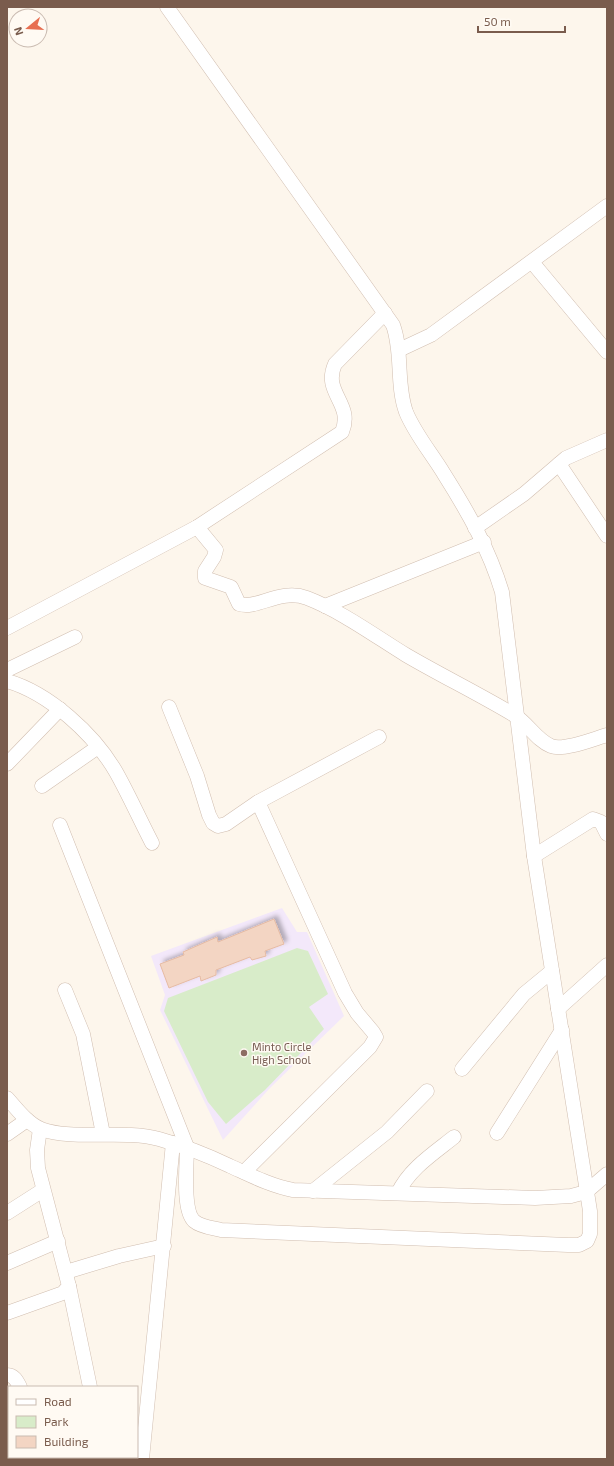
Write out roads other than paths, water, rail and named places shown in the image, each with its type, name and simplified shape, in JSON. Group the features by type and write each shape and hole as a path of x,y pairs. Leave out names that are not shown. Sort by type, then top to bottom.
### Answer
{"street":[{"path":"60,825 180,1145 187,1200 190,1216 194,1221 202,1226 221,1230 579,1244 587,1241 590,1234 591,1222 534,856 502,592 484,542 406,412 401,384 399,350 393,325 167,7"},
{"path":"399,350 430,335 607,206"},
{"path":"532,262 607,352"},
{"path":"7,628 197,527 342,432 346,422 344,410 331,383 331,372 335,364 385,313"},
{"path":"475,528 524,494 559,464 574,454 605,445"},
{"path":"559,464 607,536"},
{"path":"197,527 216,550 214,557 205,571 205,578 227,584 233,590 239,604 246,605 275,597 296,595 325,606 412,658 516,716 545,743 552,746 564,747 607,735"},
{"path":"325,606 484,542"},
{"path":"7,670 75,637"},
{"path":"7,681 25,687 60,709 98,747 116,772 152,843"},
{"path":"169,707 197,776 213,823 218,826 226,824 258,802 379,738"},
{"path":"7,764 60,709"},
{"path":"42,786 98,747"},
{"path":"244,1172 370,1047 376,1038 373,1032 357,1013 345,993 258,802"},
{"path":"534,856 593,819 601,822 607,834"},
{"path":"558,1009 607,966"},
{"path":"462,1068 524,994 552,971"},
{"path":"65,990 83,1034 103,1134"},
{"path":"497,1133 562,1030"},
{"path":"313,1191 387,1132 427,1091"},
{"path":"8,1100 27,1120 40,1129 64,1133 134,1135 180,1145 282,1188 313,1191 535,1198 571,1196 586,1192 607,1174"},
{"path":"7,1134 27,1120"},
{"path":"40,1129 37,1159 43,1190 66,1272 90,1386"},
{"path":"398,1193 402,1183 410,1174 454,1136"},
{"path":"142,1459 143,1395 180,1145"},
{"path":"7,1213 43,1190"},
{"path":"7,1263 58,1241"},
{"path":"66,1272 105,1259 164,1246"},
{"path":"7,1312 64,1293 68,1286"},
{"path":"7,1375 15,1378 19,1386"}],"place":[{"name":"Minto Circle High School","path":"244,1053"}]}
